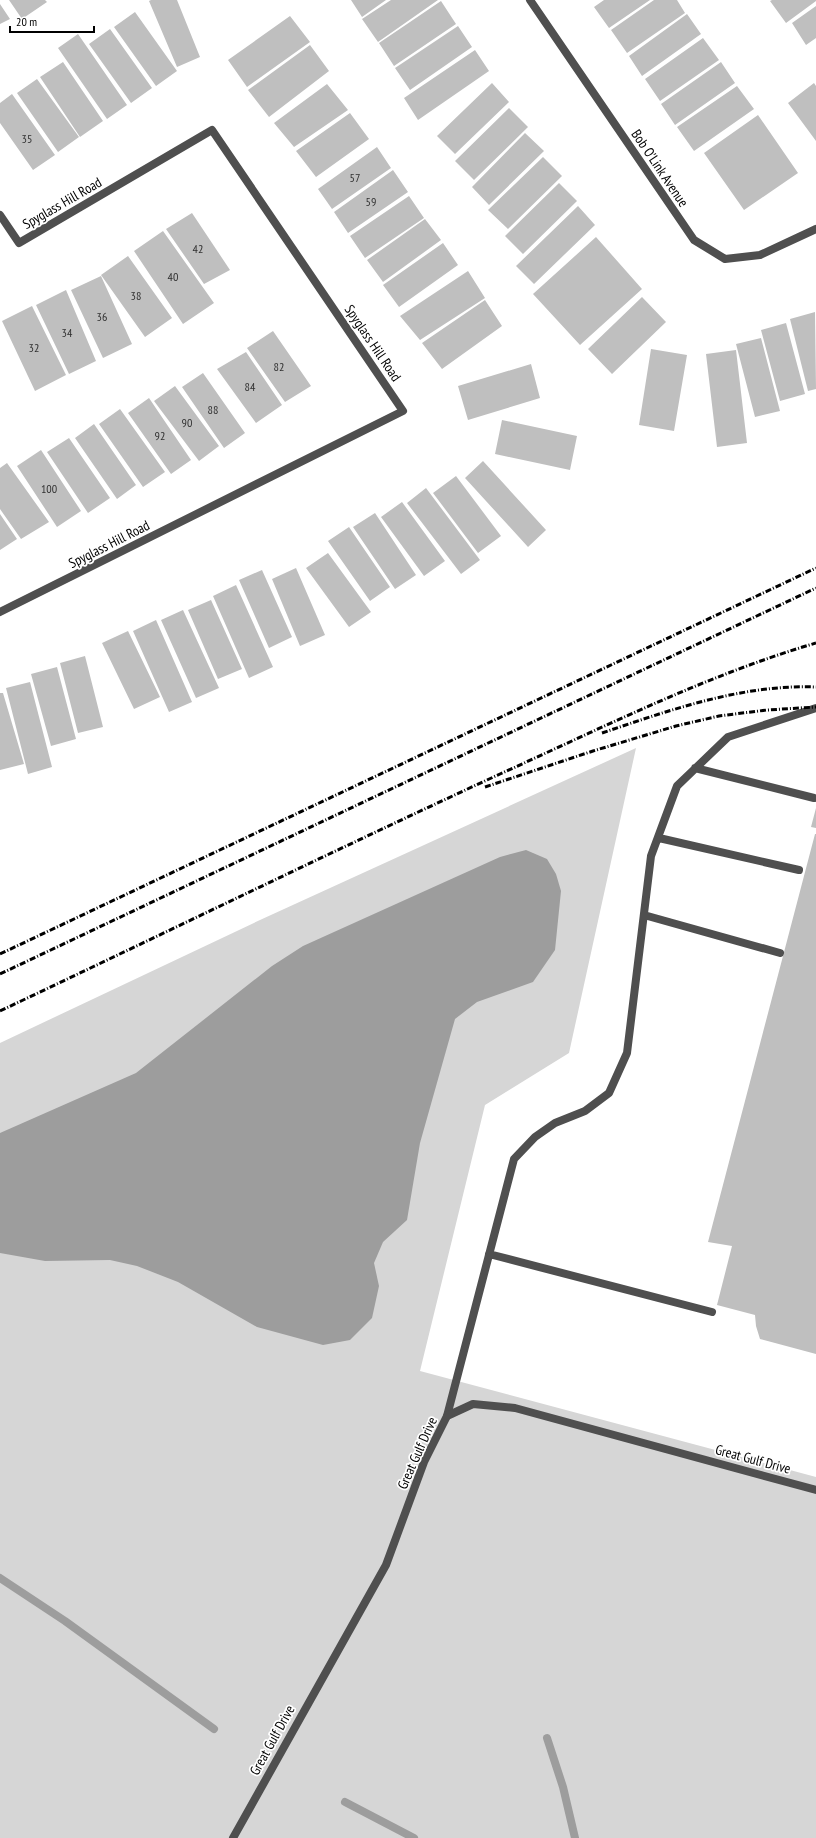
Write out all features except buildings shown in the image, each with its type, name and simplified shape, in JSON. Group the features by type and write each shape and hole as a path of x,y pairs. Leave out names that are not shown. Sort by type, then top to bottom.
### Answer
{"street":[{"name":"Bob O'Link Avenue","path":"530,0 694,240 725,260 760,255 816,229"},
{"name":"Spyglass Hill Road","path":"0,215 20,243 212,130 403,411 0,612"},
{"path":"447,1416 514,1159 542,1132 555,1123 586,1111 609,1093 627,1053 651,856 659,838 677,786 728,737 816,708"},
{"path":"695,768 814,798"},
{"path":"659,838 799,870"},
{"path":"644,915 780,953"},
{"path":"489,1254 712,1312"},
{"name":"Great Gulf Drive","path":"233,1838 386,1564 424,1462 447,1416 473,1404 516,1408 816,1490"}],"shaded area":[{"path":"636,748 569,1053 485,1105 420,1371 816,1477 816,1838 0,1838 0,1043 260,920"},
{"path":"526,850 547,859 556,874 561,891 555,950 533,982 477,1002 455,1019 420,1143 407,1220 383,1242 374,1263 379,1286 372,1318 350,1340 323,1345 257,1327 178,1282 137,1266 110,1260 45,1261 0,1253 0,1133 136,1073 272,966 303,946 500,857"}],"waterway":[{"path":"0,1578 65,1621 214,1729"},
{"path":"547,1738 563,1787 575,1838"},
{"path":"345,1802 414,1838"}],"railway":[{"path":"0,954 816,568"},
{"path":"0,974 816,588"},
{"path":"0,1011 375,832 617,720 735,670 816,643"},
{"path":"602,733 707,700 734,694 789,687 816,687"},
{"path":"485,787 593,751 676,726 719,716 767,710 816,707"}]}
